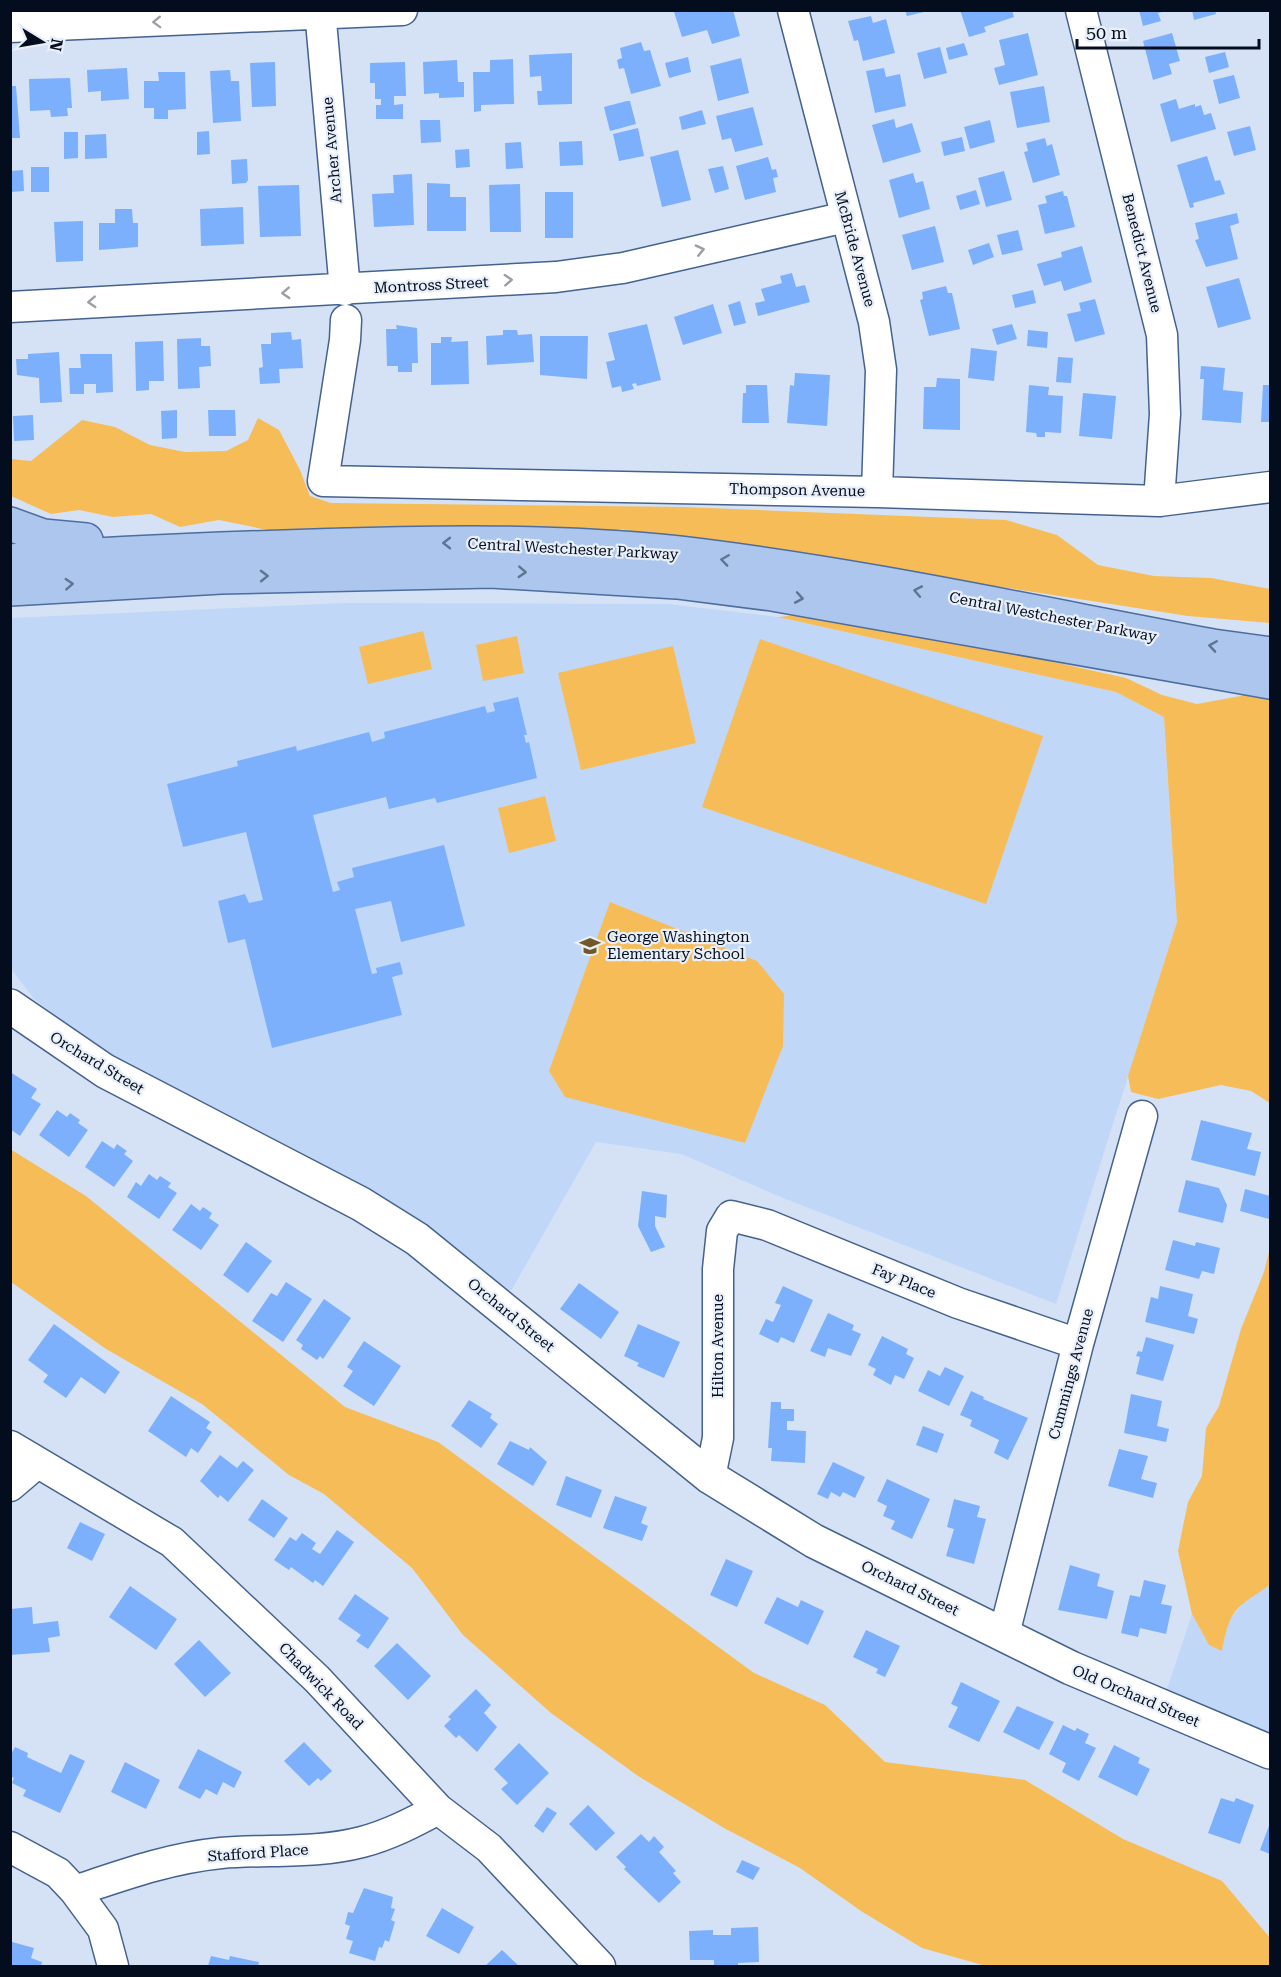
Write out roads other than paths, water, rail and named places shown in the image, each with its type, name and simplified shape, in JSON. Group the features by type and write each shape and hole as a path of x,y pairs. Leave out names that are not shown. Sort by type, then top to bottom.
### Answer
{"main road":[{"path":"10,524 55,537 229,549"},
{"name":"Central Westchester Parkway","path":"10,561 113,552 460,543 592,547 678,553 808,571 1213,646 1270,654"},
{"name":"Central Westchester Parkway","path":"10,589 221,577 491,571 677,582 784,596 1270,682"}],"street":[{"path":"10,27 402,10"},
{"name":"McBride Avenue","path":"793,10 874,322 881,370 877,492"},
{"name":"Benedict Avenue","path":"1081,10 1162,335 1165,414 1159,501"},
{"name":"Archer Avenue","path":"320,13 345,290"},
{"name":"Montross Street","path":"10,307 556,278 622,268 846,217"},
{"name":"Thompson Avenue","path":"346,320 345,340 323,481 877,492 1159,501 1270,488"},
{"name":"Orchard Street","path":"10,1006 105,1071 361,1204 417,1239 710,1477 814,1541 1004,1634"},
{"name":"Cummings Avenue","path":"1004,1634 1078,1344 1142,1116"},
{"name":"Hilton Avenue","path":"710,1477 718,1438 718,1269 722,1231 731,1216"},
{"name":"Fay Place","path":"731,1216 768,1225 958,1303 1078,1344"},
{"name":"Chadwick Road","path":"10,1446 172,1542 317,1679 438,1809 489,1848 600,1966"},
{"path":"10,1486 37,1463"},
{"name":"Old Orchard Street","path":"1004,1634 1071,1668 1270,1752"},
{"name":"Stafford Place","path":"75,1891 159,1863 220,1853 312,1850 362,1842 405,1826 438,1809"},
{"path":"10,1847 58,1874 75,1891 103,1929 113,1966"}],"place":[{"name":"George Washington Elementary School","path":"590,946"}]}
